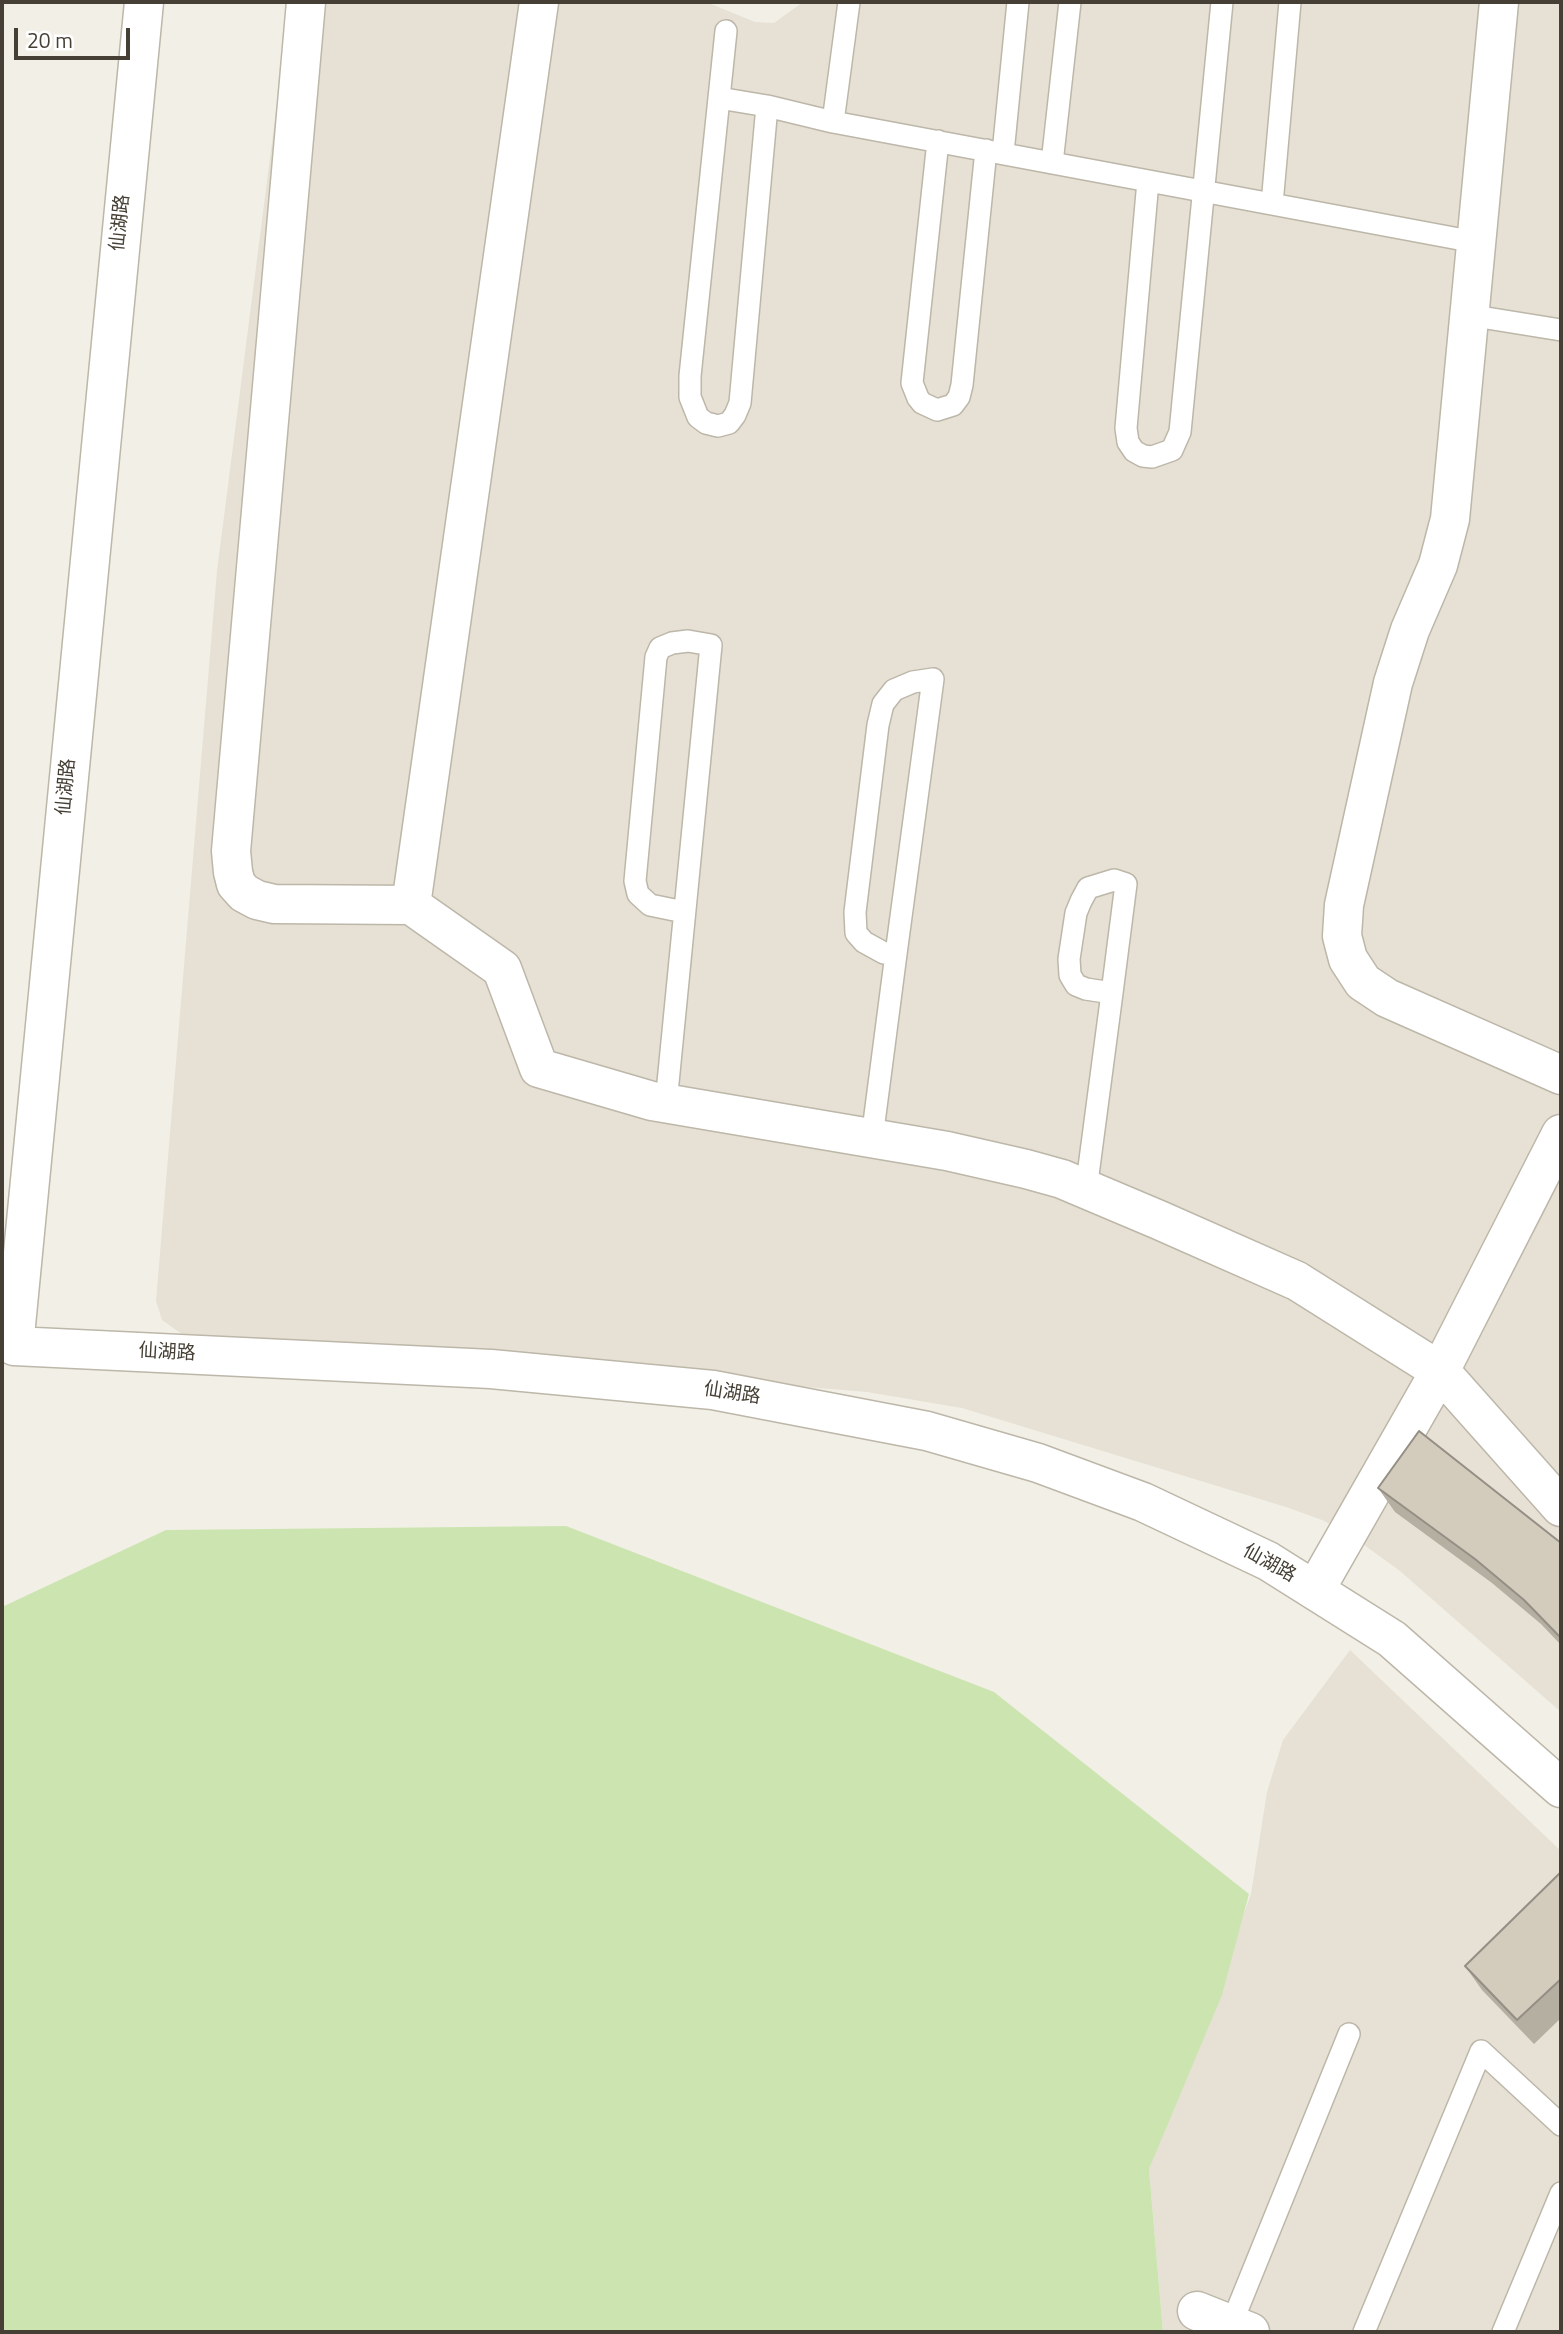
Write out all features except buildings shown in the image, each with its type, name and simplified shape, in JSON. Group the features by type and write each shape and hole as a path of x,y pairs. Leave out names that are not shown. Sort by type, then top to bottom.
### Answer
{"street":[{"name":"仙湖路","path":"144,2 14,1346 491,1369 726,1392 927,1431 1038,1463 1143,1502 1268,1561 1392,1639 1561,1788"},
{"path":"306,2 231,851 236,884 244,893 257,900 274,904 411,905 502,969 539,1068 666,1103 947,1151 1062,1179 1297,1281 1440,1371 1561,1507"},
{"path":"411,905 539,2"},
{"path":"1499,2 1450,519 1438,565 1410,630 1393,683 1344,905 1342,936 1348,959 1363,982 1387,998 1561,1074"},
{"path":"1315,1590 1440,1371 1561,1134"}],"lane":[{"path":"833,122 849,2"},
{"path":"938,142 912,383 918,398 937,410 953,405 959,397 962,385 1018,2"},
{"path":"1052,163 1070,2"},
{"path":"1148,181 1126,428 1128,442 1134,451 1152,457 1172,450 1177,442 1222,2"},
{"path":"1272,204 1290,2"},
{"path":"726,31 690,376 691,397 698,416 718,426 729,423 740,403 767,106"},
{"path":"719,98 938,142 1475,242"},
{"path":"1468,315 1561,330"},
{"path":"666,1103 711,645 688,641 660,648 656,657 635,881 638,894 650,905 684,912"},
{"path":"872,1138 933,679 913,682 894,690 883,705 878,725 855,912 856,933 864,942 884,953 896,954"},
{"path":"1086,1190 1112,993 1126,884 1114,880 1088,888 1076,913 1069,959 1070,975 1076,985 1112,993"},
{"path":"1226,2323 1349,2034"},
{"path":"1364,2332 1481,2051 1561,2124"},
{"path":"1503,2332 1561,2193"}],"shaded area":[{"path":"290,2 706,2 755,22 774,23 803,2 1561,2 1561,1712 1400,1571 1349,1534 1322,1520 962,1408 867,1392 200,1337 182,1334 162,1320 156,1301 217,571"},
{"path":"1350,1650 1561,1851 1561,2332 1163,2332 1149,2169 1251,1894 1267,1792 1283,1740"}],"green space":[{"path":"566,1526 994,1692 1249,1894 1222,1995 1149,2169 1163,2332 2,2332 2,1607 166,1530"}]}
